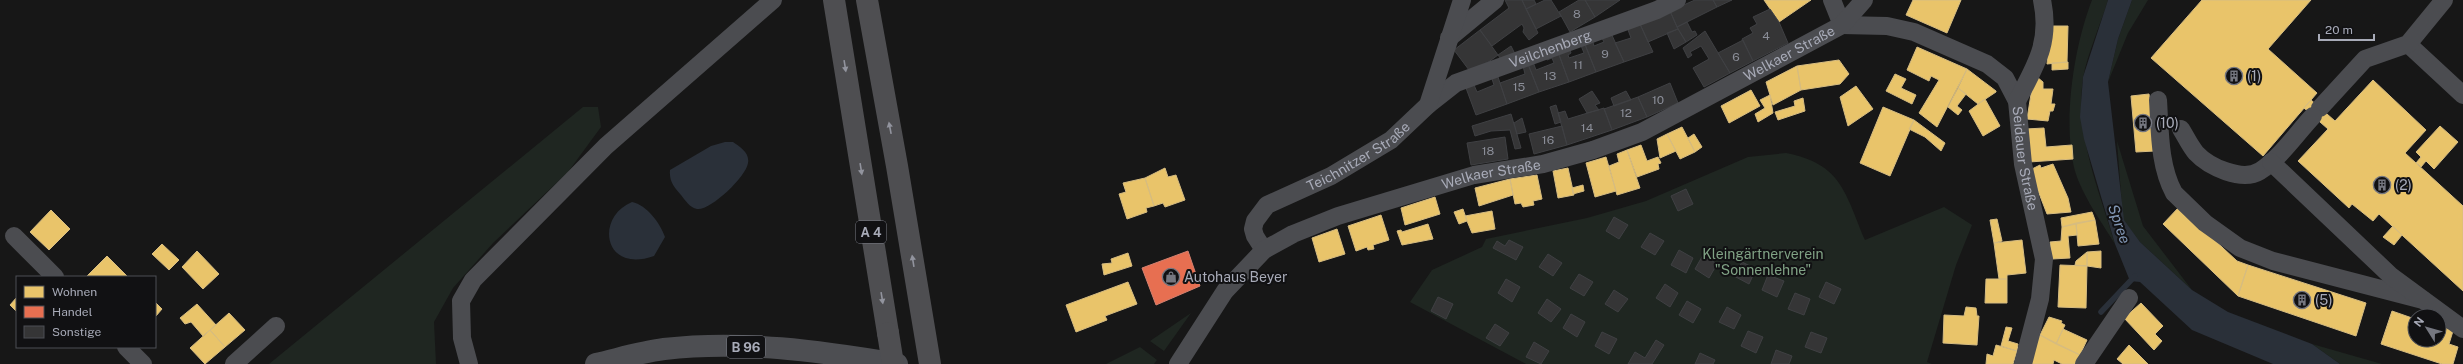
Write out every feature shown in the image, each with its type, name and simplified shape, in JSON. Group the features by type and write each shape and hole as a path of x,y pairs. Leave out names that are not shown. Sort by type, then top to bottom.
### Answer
{"highway":[{"name":"A 4","path":"834,0 893,364"},
{"name":"A 4","path":"867,0 930,364"}],"main road":[{"name":"B 96","path":"596,364 664,349 734,346 812,351 897,364"}],"street":[{"path":"469,364 462,338 461,301 473,280 606,146 773,0"},
{"name":"Teichnitzer Straße","path":"1264,250 1255,236 1253,229 1255,221 1267,206 1331,176 1391,140 1428,105 1462,0"},
{"path":"1449,38 1495,0"},
{"name":"Veilchenberg","path":"1428,105 1456,83 1657,10 1677,0"},
{"path":"1832,0 1842,26 1864,0"},
{"path":"2017,101 2043,47 2046,21 2042,0"},
{"path":"2182,130 2197,153 2226,171 2245,175 2259,172 2271,162 2365,59 2408,44 2444,0"},
{"name":"Seidauer Straße","path":"1842,26 1894,28 1914,32 1987,64 2005,78 2017,101 2023,164 2044,259 2040,299 2023,364"},
{"name":"Welkaer Straße","path":"1182,361 1225,291 1264,250 1293,234 1338,216 1474,176 1543,164 1593,150 1642,132 1842,26"},
{"path":"2408,44 2463,95"},
{"path":"2158,100 2164,170 2169,184 2174,193 2223,238 2240,248 2273,261 2423,300"},
{"path":"2271,162 2392,276 2463,329"},
{"path":"14,236 54,276"},
{"path":"2084,364 2130,298"},
{"path":"234,364 276,326"},
{"path":"127,348 143,364"}],"green space":[{"path":"2092,0 2108,0 2091,49 2083,78 2081,99 2082,120 2090,162 2115,244 2082,190 2075,171 2071,152 2070,108 2075,62 2080,39"},
{"path":"2132,0 2148,0 2128,33 2108,82 2118,39"},
{"path":"583,107 598,107 601,127 568,172 493,243 453,288 434,322 436,364 269,364"},
{"path":"2117,141 2143,226 2192,290 2140,242 2123,220"},
{"name":"Kleingärtnerverein \"Sonnenlehne\"","path":"1786,153 1805,158 1819,165 1830,173 1839,183 1846,195 1865,240 1944,207 1972,225 1956,265 1927,362 1932,364 1526,364 1410,302 1432,270 1482,247 1486,239 1587,218 1646,201 1748,157"},
{"path":"1191,313 1164,351 1150,341"},
{"path":"2312,344 2382,364 2340,364"},
{"path":"1140,347 1157,360 1154,364 1106,364"}],"water":[{"name":"Spree","path":"2108,0 2132,0 2118,39 2108,82 2124,220 2140,242 2192,290 2228,312 2312,344 2340,364 2273,364 2192,330 2140,282 2130,281 2115,244 2084,139 2080,117 2083,77"},
{"path":"725,142 733,142 746,153 748,163 746,169 727,192 710,205 703,208 694,208 688,204 674,186 670,177 670,170 711,146"},
{"path":"632,202 643,207 652,215 660,226 665,237 654,256 637,259 624,257 615,251 610,241 609,230 613,219 620,209"}],"building: Wohnen":[{"path":"1764,0 1811,0 1779,22"},
{"path":"1913,0 1961,0 1947,33 1906,15"},
{"name":"(1)","path":"2202,0 2311,0 2268,49 2317,93 2263,156 2151,58"},
{"path":"2050,26 2068,26 2067,62 2047,64"},
{"path":"1917,47 1967,69 1937,127 1919,113 1939,80 1931,76 1929,81 1907,70"},
{"path":"1839,60 1849,74 1840,84 1801,90 1797,66"},
{"path":"2068,62 2068,69 2052,70 2052,63"},
{"path":"1797,66 1801,90 1773,105 1766,82"},
{"path":"1967,69 1996,92 1978,104 1958,88"},
{"path":"1895,74 1906,79 1901,88 1916,95 1912,104 1886,91"},
{"path":"2037,77 2043,82 2043,89 2053,89 2051,104 2055,104 2053,111 2050,111 2048,121 2027,119 2032,88"},
{"name":"(2)","path":"2373,80 2426,130 2405,153 2463,206 2463,291 2379,214 2373,221 2352,204 2349,208 2298,161 2328,129 2304,108 2311,100 2335,121"},
{"path":"1856,86 1873,109 1848,126 1840,97"},
{"path":"1958,88 1966,94 1957,106 1962,110 1958,115 1948,107"},
{"path":"1751,90 1760,106 1729,123 1721,106"},
{"name":"(10)","path":"2149,94 2155,151 2136,152 2131,96"},
{"path":"1770,95 1773,113 1758,122 1755,114 1765,108 1760,100"},
{"path":"1803,98 1805,111 1778,120 1775,112 1795,106 1794,101"},
{"path":"1985,99 2000,126 1983,136 1969,111"},
{"path":"1883,107 1914,120 1890,176 1860,163"},
{"path":"1914,120 1945,143 1941,151 1925,137 1909,129"},
{"path":"2440,126 2458,142 2434,169 2426,161 2421,167 2416,163 2421,157 2416,152"},
{"path":"1682,127 1695,152 1680,159 1667,134"},
{"path":"2044,128 2046,147 2072,145 2073,159 2029,162 2026,129"},
{"path":"1667,134 1676,151 1660,158 1657,139"},
{"path":"1694,134 1702,147 1695,152 1688,138"},
{"path":"1641,145 1647,161 1658,157 1661,163 1658,164 1659,169 1637,177 1627,150"},
{"path":"1627,150 1640,188 1617,195 1609,166 1619,162 1617,154"},
{"path":"1606,157 1616,191 1595,197 1586,163"},
{"path":"2053,164 2068,198 2071,212 2047,214 2030,170 2040,165 2041,168"},
{"path":"1165,168 1168,177 1176,175 1185,200 1165,207 1163,203 1154,206 1145,178"},
{"path":"1568,168 1574,195 1558,198 1553,171"},
{"path":"1537,175 1542,199 1533,201 1534,205 1523,207 1521,203 1515,204 1510,179"},
{"path":"1145,178 1154,206 1146,208 1147,212 1127,219 1119,194 1126,192 1123,183"},
{"path":"1510,179 1513,195 1479,206 1475,188"},
{"path":"1583,185 1584,191 1573,194 1572,188"},
{"path":"1435,197 1440,214 1405,225 1401,208"},
{"path":"2179,207 2237,261 2248,265 2238,296 2163,224"},
{"path":"1463,209 1467,221 1459,224 1454,212"},
{"path":"51,210 70,229 49,250 30,232"},
{"path":"1492,211 1495,229 1472,233 1465,216"},
{"path":"2092,212 2095,220 2062,227 2061,218"},
{"path":"1381,215 1389,240 1373,245 1374,249 1368,250 1367,247 1356,251 1348,226"},
{"path":"1997,219 2002,241 1994,243 1990,220"},
{"path":"2095,220 2099,244 2078,246 2076,223"},
{"path":"2076,223 2077,235 2068,236 2070,258 2052,259 2050,242 2061,241 2062,227"},
{"path":"1428,224 1433,239 1402,245 1397,231 1401,230 1402,232"},
{"path":"2393,226 2402,235 2394,245 2383,237"},
{"path":"1337,229 1345,254 1319,262 1312,238"},
{"path":"2022,240 2026,273 2007,275 2007,279 1999,279 1994,243"},
{"path":"162,244 179,260 169,270 152,254"},
{"path":"197,251 219,274 203,289 182,267"},
{"path":"2101,251 2101,268 2087,266 2087,252"},
{"path":"2087,252 2087,266 2075,265 2076,261"},
{"path":"1128,253 1132,266 1104,275 1102,264 1112,263 1111,259"},
{"path":"107,256 127,276 87,276"},
{"path":"2060,265 2087,266 2086,308 2058,307"},
{"name":"(5)","path":"2248,265 2366,303 2356,336 2238,296"},
{"path":"1986,279 2007,279 2007,303 1985,303"},
{"path":"1128,282 1137,304 1105,316 1107,320 1076,332 1066,305"},
{"path":"16,298 16,311 10,305"},
{"path":"156,303 162,309 156,316"},
{"path":"2141,303 2163,326 2155,334 2162,341 2154,350 2124,318"},
{"path":"197,304 216,325 203,336 191,322 185,324 180,318"},
{"path":"1966,307 1976,308 1977,316 1979,316 1977,345 1943,343 1944,315 1964,316"},
{"path":"2392,311 2407,316 2407,348 2447,348 2447,329 2453,331 2449,344 2458,347 2453,364 2442,364 2381,344"},
{"path":"229,313 245,330 225,347 210,330"},
{"path":"2049,317 2062,321 2061,323 2065,325 2056,344 2040,335"},
{"path":"2006,327 2012,328 2008,341 2018,344 2017,351 2001,346"},
{"path":"2063,329 2087,340 2080,355 2056,344"},
{"path":"210,330 225,347 205,364 190,348"},
{"path":"2040,335 2080,355 2075,364 2062,364 2054,360 2053,364 2029,364"},
{"path":"1996,345 2017,351 2013,364 1986,364 1987,354 1993,356"},
{"path":"2129,345 2148,364 2123,364 2117,359"}],"building: Handel":[{"name":"Autohaus Beyer","path":"1188,251 1200,286 1156,305 1142,268"}],"building: Sonstige":[{"path":"1505,0 1522,0 1538,33 1529,40 1523,32 1524,28 1522,24 1492,46 1480,30 1509,8"},
{"path":"1522,0 1534,0 1536,4 1526,9"},
{"path":"1545,0 1551,0 1561,16 1536,29 1526,9"},
{"path":"1579,0 1585,0 1595,17 1570,32 1559,12"},
{"path":"1585,0 1620,0 1595,17"},
{"path":"1695,0 1713,0 1717,7 1677,27 1670,11"},
{"path":"1713,0 1732,0 1717,7"},
{"path":"1770,9 1779,22 1788,43 1753,61 1742,39 1753,33 1750,28 1757,24 1753,17"},
{"path":"1670,11 1678,29 1648,42 1640,24"},
{"path":"1639,22 1653,52 1624,62 1615,43 1631,38 1627,27"},
{"path":"1687,22 1692,32 1695,31 1697,35 1686,42 1677,27"},
{"path":"1678,29 1686,42 1674,49 1667,33"},
{"path":"1480,30 1498,55 1472,74 1454,50"},
{"path":"1705,31 1730,73 1704,87 1693,68 1709,59 1701,46 1690,52 1692,55 1688,58 1683,48"},
{"path":"1611,33 1624,62 1596,72 1584,42 1592,39 1594,46 1604,42 1601,36"},
{"path":"1743,40 1753,61 1730,73 1718,53"},
{"path":"1584,42 1596,72 1569,82 1558,52 1569,48 1571,53 1568,55 1569,58 1584,53 1580,43"},
{"path":"1511,46 1516,56 1503,62 1498,55"},
{"path":"1558,52 1569,82 1539,92 1528,64 1533,62 1536,70 1554,63 1552,58 1547,60 1546,57"},
{"path":"1528,64 1539,92 1507,104 1500,83 1525,74 1523,66"},
{"path":"1498,77 1507,104 1476,115 1466,88 1474,85 1477,92 1494,85 1492,79"},
{"path":"1670,83 1678,103 1647,117 1638,97"},
{"path":"1592,91 1600,103 1595,105 1599,110 1587,113 1579,99"},
{"path":"1626,91 1631,100 1614,106 1611,98"},
{"path":"1638,97 1647,117 1612,130 1604,109"},
{"path":"1556,105 1561,122 1555,124 1550,107"},
{"path":"1604,108 1612,130 1567,145 1558,113 1565,111 1568,119"},
{"path":"1511,114 1521,148 1515,149 1510,130 1491,131 1475,136 1472,126"},
{"path":"1522,118 1526,132 1517,134 1514,123"},
{"path":"1562,126 1567,145 1534,154 1529,134"},
{"path":"1505,137 1508,159 1471,165 1467,143"},
{"path":"1686,189 1693,204 1678,211 1671,196"},
{"path":"1614,217 1628,225 1619,239 1606,231"},
{"path":"1650,233 1664,241 1655,255 1641,247"},
{"path":"1509,240 1523,247 1516,260 1493,248 1497,241 1505,246"},
{"path":"1679,250 1693,258 1686,273 1671,265"},
{"path":"1548,254 1562,263 1553,276 1539,267"},
{"path":"1703,255 1717,264 1709,278 1695,269"},
{"path":"1742,262 1756,269 1749,284 1734,276"},
{"path":"1579,274 1593,282 1584,296 1570,288"},
{"path":"1768,275 1784,281 1777,297 1762,290"},
{"path":"1506,279 1520,287 1512,302 1498,293"},
{"path":"1826,282 1841,289 1834,304 1819,297"},
{"path":"1665,284 1678,293 1670,307 1656,298"},
{"path":"1614,290 1628,299 1618,312 1605,304"},
{"path":"1795,293 1810,299 1804,315 1788,309"},
{"path":"1438,297 1453,304 1446,319 1431,311"},
{"path":"1547,299 1561,309 1551,322 1538,313"},
{"path":"1687,301 1701,309 1693,323 1679,315"},
{"path":"1727,307 1741,315 1734,329 1719,322"},
{"path":"1571,314 1585,322 1577,337 1563,328"},
{"path":"1495,324 1509,333 1500,346 1486,338"},
{"path":"1748,331 1763,337 1756,353 1741,346"},
{"path":"1602,332 1617,339 1609,354 1595,346"},
{"path":"1811,332 1827,338 1821,353 1805,347"},
{"path":"1656,340 1664,345 1652,364 1628,364 1635,352 1645,358"},
{"path":"1534,342 1549,351 1541,364 1526,357"},
{"path":"1776,350 1792,356 1789,364 1771,364"},
{"path":"1700,353 1715,360 1713,364 1695,364"}],"waterway":[{"path":"2101,312 2135,276"}],"place":[{"name":"(1)","path":"2234,76"},
{"name":"(10)","path":"2143,123"},
{"name":"(2)","path":"2382,185"},
{"name":"Autohaus Beyer","path":"1171,277"},
{"name":"(5)","path":"2302,300"}]}
